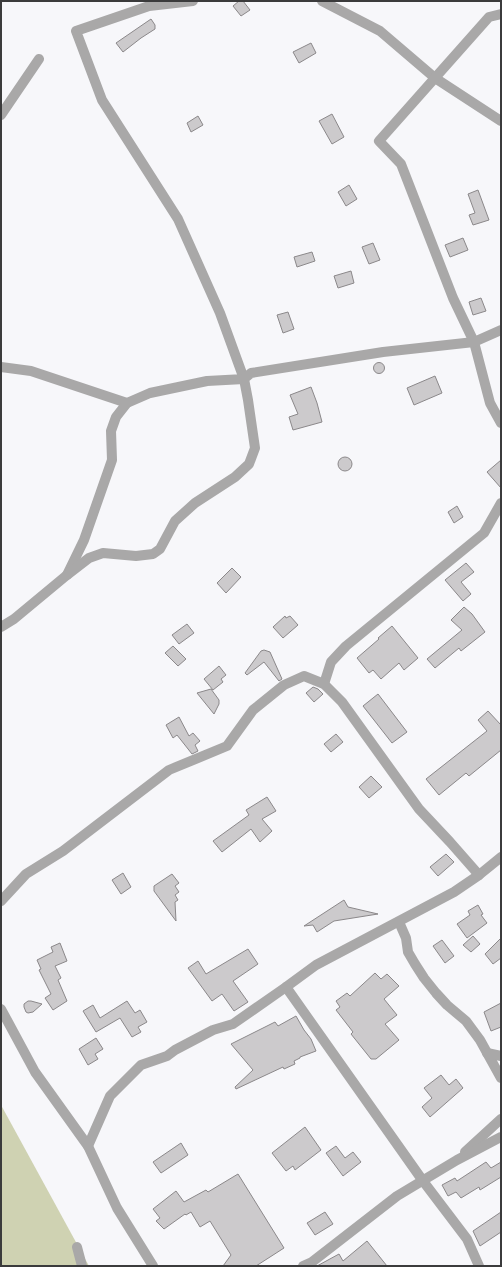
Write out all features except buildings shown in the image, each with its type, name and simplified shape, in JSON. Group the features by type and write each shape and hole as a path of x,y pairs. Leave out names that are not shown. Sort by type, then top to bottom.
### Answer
{"street":[{"path":"1,627 14,619 90,558 103,553 136,556 153,554 160,549 175,521 195,503 235,478 249,464 255,448 244,379 220,313 178,219 102,100 76,31 149,6 193,1"},
{"path":"322,1 380,31 435,78 501,121"},
{"path":"501,14 489,17 379,141 401,164 453,298 474,342 490,403 501,423"},
{"path":"1,115 38,59"},
{"path":"67,575 84,540 112,460 111,431 116,417 127,403 150,393 207,381 244,379 251,373 383,352 474,342 501,330"},
{"path":"1,367 31,371 127,403"},
{"path":"324,684 331,662 346,646 484,533 501,503"},
{"path":"1,901 26,874 63,851 169,770 227,746 253,710 284,685 304,676 324,684 342,702 419,809 479,875"},
{"path":"88,1146 110,1096 141,1065 167,1056 175,1050 213,1030 232,1024 316,965 454,892 479,875 501,857"},
{"path":"399,922 406,938 408,952 424,978 448,1005 466,1021 480,1040 501,1078"},
{"path":"286,987 423,1181 467,1239 479,1266"},
{"path":"1,1009 35,1072 88,1146 117,1208 153,1266"},
{"path":"487,1053 501,1056"},
{"path":"457,1160 501,1119"},
{"path":"303,1266 312,1262 397,1196 457,1160 501,1137"},
{"path":"77,1247 82,1266"}],"green space":[{"path":"1,1105 89,1266 1,1266"}]}
